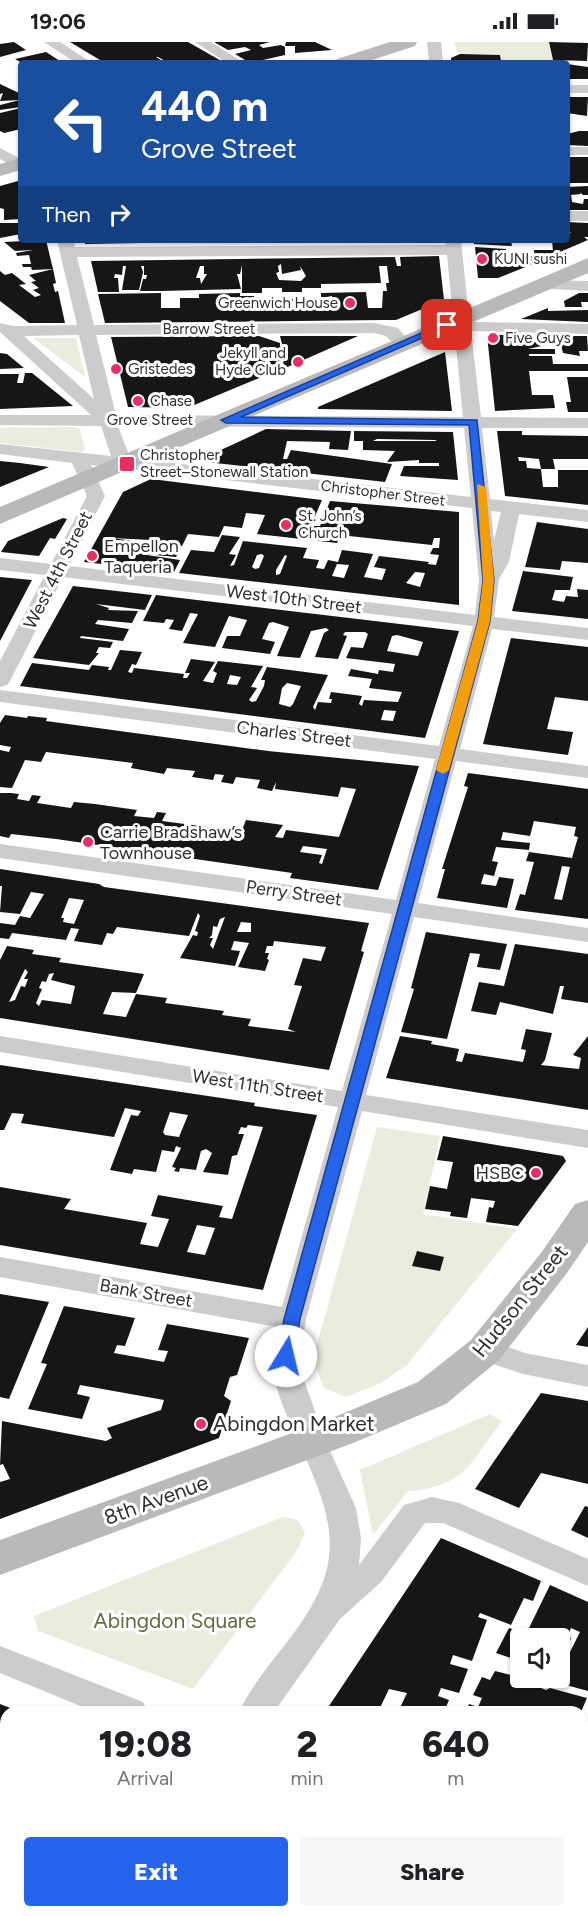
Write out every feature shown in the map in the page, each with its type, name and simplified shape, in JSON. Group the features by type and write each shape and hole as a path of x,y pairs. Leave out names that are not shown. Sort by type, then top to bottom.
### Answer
{"main road":[{"path":"353,60 408,42"},
{"path":"0,516 84,468 123,463 588,265"},
{"name":"Hudson Street","path":"311,1442 432,1394 485,1350 554,1263 588,1213"},
{"name":"8th Avenue","path":"0,1558 311,1442"}],"street":[{"path":"51,42 80,60"},
{"path":"202,42 232,60"},
{"path":"434,42 436,60"},
{"path":"570,88 588,89"},
{"path":"570,151 588,151"},
{"path":"0,152 15,166"},
{"path":"570,216 588,216"},
{"path":"123,463 114,445 107,420 67,246 454,245 489,580 484,621 292,1319 286,1356 287,1372 311,1442 340,1508 346,1538 343,1567 329,1610"},
{"path":"542,285 588,286"},
{"path":"461,319 477,328 588,329"},
{"path":"5,327 107,420"},
{"name":"Barrow Street","path":"5,327 88,330 374,328 393,332 403,344"},
{"name":"Grove Street","path":"0,420 588,423"},
{"path":"0,449 84,468"},
{"name":"Christopher Street","path":"123,463 588,516"},
{"name":"West 4th Street","path":"0,681 96,496 84,468"},
{"path":"489,580 500,561 511,508"},
{"name":"West 10th Street","path":"0,564 588,634"},
{"name":"Charles Street","path":"0,696 588,772"},
{"name":"Perry Street","path":"0,851 588,935"},
{"name":"West 11th Street","path":"0,1044 588,1139"},
{"name":"Bank Street","path":"0,1267 292,1319"},
{"path":"485,1350 523,1363 588,1376"},
{"path":"259,1706 329,1610 370,1574 411,1519 420,1512 432,1509 448,1512 588,1574"},
{"path":"0,1659 117,1706"}],"green space":[{"path":"454,42 549,42 553,60 501,60 500,55 457,52"},
{"path":"33,338 76,338 85,377"},
{"path":"75,427 80,429 85,449 82,452 0,443 0,428"},
{"path":"377,1127 440,1136 423,1214 517,1229 407,1365 381,1383 346,1397 324,1388 313,1359"},
{"path":"490,1414 502,1421 473,1461 454,1478 442,1484 427,1489 408,1491 373,1535 360,1470"},
{"name":"Abingdon Square","path":"283,1517 298,1520 305,1533 296,1552 193,1689 38,1631 34,1616"}],"building":[{"path":"14,42 26,50 0,57 0,44"},
{"path":"70,42 188,42 220,60 164,60 156,57 161,60 100,60"},
{"path":"214,42 270,42 259,45 263,48 281,45 285,47 285,55 263,60 245,60 235,54 251,50 245,47 228,50"},
{"path":"286,42 315,42 332,50 295,53 295,46 285,46"},
{"path":"549,42 588,43 587,61 553,60"},
{"path":"46,52 58,60 18,61 15,59"},
{"path":"460,54 500,55 501,60 451,60"},
{"path":"570,64 588,67 588,79 570,79"},
{"path":"0,84 18,93 18,100 0,101 3,93 0,94"},
{"path":"570,97 588,97 587,116 570,113"},
{"path":"18,100 18,107 0,110 0,105"},
{"path":"18,109 18,130 4,133 0,131 0,113"},
{"path":"588,131 588,146 570,145 570,133"},
{"path":"570,157 588,157 588,183 570,183"},
{"path":"18,181 18,219 4,220 4,209 0,208 0,186"},
{"path":"588,186 588,195 580,192 581,194 571,195 572,202 583,204 584,199 588,199 588,210 570,210 570,187"},
{"path":"570,222 588,223 588,237 584,237 588,240 560,252 553,252 552,243 570,243"},
{"path":"0,223 18,223 18,235 0,238"},
{"path":"4,242 47,243 53,269 32,270 31,267 23,267 22,264 31,264 29,255 17,256 16,253 33,250 15,251"},
{"path":"85,243 141,243 85,244"},
{"path":"512,243 512,246 474,244"},
{"path":"475,247 506,249 506,256 532,256 533,264 498,278 478,278"},
{"path":"534,250 553,250 553,255 535,262"},
{"path":"439,256 444,300 396,320 105,323 98,294 161,293 161,308 180,308 180,298 199,298 199,294 240,293 240,296 254,296 254,303 247,303 247,309 261,309 261,303 268,303 268,309 281,309 281,299 320,300 321,308 333,308 332,296 321,298 321,293 366,292 368,308 382,308 383,291 387,291 386,283 389,283 387,266 379,266 381,283 321,284 321,288 302,288 302,292 282,292 282,288 262,288 262,293 242,293 242,265 240,274 237,274 241,289 161,291 140,291 143,279 146,279 147,275 144,275 144,266 141,266 143,272 139,290 122,290 126,266 123,266 122,275 115,274 114,278 118,278 119,292 98,292 91,261 395,257 397,266 401,266 400,257","holes":["281,264 282,274 301,270 300,266 306,276 301,281 279,280 276,273 279,272 278,266","200,266 204,266 204,274 207,274 201,284 200,278 196,278"]},
{"path":"53,269 56,283 53,284 55,292 58,291 65,323 29,323 0,301 0,271 5,275 12,273 26,284 19,285 35,297 41,295 33,290 39,288 31,282 36,281 29,275"},
{"path":"579,293 588,293 588,302 581,302 582,307 565,307 564,301"},
{"path":"548,308 548,311 588,310 588,322 521,319"},
{"path":"487,335 552,335 553,341 545,341 546,345 528,349 555,349 555,354 529,354 529,356 552,356 553,364 588,364 588,371 529,371 532,395 553,395 555,408 495,411"},
{"path":"259,336 280,343 280,348 282,344 280,336 358,336 283,369 284,353 280,353 281,369 187,408 128,407 111,337"},
{"path":"554,336 587,336 588,351 579,351 580,356 563,353 561,345 556,346"},
{"path":"445,352 452,411 318,409 318,407"},
{"path":"0,353 7,354 24,368 0,369"},
{"path":"25,373 32,373 73,406 0,409 0,374 19,374 17,383 23,383"},
{"path":"567,377 588,377 588,412 568,412 566,402 571,402"},
{"path":"266,429 351,431 348,450 329,449 330,442 287,441 283,459 287,459 291,450 392,464 385,482 197,461"},
{"path":"354,431 453,432 458,480 400,476 404,466 439,466 439,463 419,463 419,460 387,462 395,451 363,450 363,441 354,441","holes":["377,439 437,441 373,441"]},
{"path":"497,431 522,431 522,435 588,436 588,459 553,459 555,469 541,469 543,487 558,487 558,470 588,470 588,505 505,496","holes":["518,457 539,459 541,469 527,468 526,461 519,461"]},
{"path":"0,461 20,463 49,467 0,487"},
{"path":"151,479 322,500 307,535 310,535 314,526 320,526 330,501 459,512 459,605 179,573 191,550 214,552 222,535 240,537 229,554 236,555 230,566 234,565 243,541 307,548 303,558 319,560 316,568 324,569 328,560 338,562 342,550 373,554 364,577 382,580 386,569 374,567 379,556 429,562 428,564 436,565 439,555 430,554 433,548 439,548 440,538 434,538 432,545 340,535 337,543 257,534 265,515 246,513 242,528 224,526 219,537 188,534 182,546 151,540 111,538 181,547 176,557 134,553 180,560 174,572 84,562 123,492","holes":["257,555 264,556 259,568 255,569 252,567","285,555 287,556 280,574 276,575 276,570","337,564 349,565 344,578 332,576","415,572 425,573 420,587 406,583"]},
{"path":"63,518 67,519 55,539 50,538 39,556 1,552 8,541"},
{"path":"537,522 588,529 588,563 562,561 560,570 525,567"},
{"path":"523,571 573,577 570,590 555,590 552,600 564,602 566,596 578,597 577,589 588,590 588,619 512,611"},
{"path":"0,577 32,580 0,641"},
{"path":"73,586 152,595 145,610 96,604 109,608 108,610 138,611 132,623 98,620 95,624 129,629 123,641 81,636 80,638 113,642 110,648 99,647 96,653 99,653 89,665 33,658"},
{"path":"156,595 459,631 425,738 20,686 32,663 89,670 92,665 109,667 108,670 111,670 120,650 142,652 136,665 132,664 128,672 132,673 134,668 184,674 183,678 187,678 190,673 185,673 191,659 215,662 203,681 213,683 217,673 213,671 218,661 263,666 251,687 257,688 249,700 252,702 256,701 264,686 265,680 261,680 267,667 328,675 313,707 315,710 318,702 331,703 332,699 329,699 331,692 362,696 359,704 362,706 364,700 398,702 402,692 369,688 372,679 348,676 351,669 378,674 379,670 393,672 395,664 346,658 351,647 363,648 368,634 365,632 345,632 343,635 347,636 338,659 315,657 324,633 329,630 326,628 311,631 300,658 277,656 289,627 273,622 269,623 262,639 275,642 270,654 222,648 227,636 240,636 247,620 229,616 215,647 183,643 198,614 190,613 182,631 169,629 174,620 166,619 164,623 143,621","holes":["397,635 423,642 418,656 387,651 392,636","230,675 241,677 237,685 227,684","287,683 301,686 290,707 279,704 282,688","384,710 396,711 393,721 381,720"]},
{"path":"511,638 588,647 588,701 555,697 547,729 573,732 568,755 483,744"},
{"path":"5,715 27,718 28,716 47,718 46,721 268,751 419,766 378,890 290,878 292,873 56,839 11,834 9,838 0,836 0,793 11,793 19,794 17,799 29,801 32,795 41,796 37,803 71,808 74,802 137,810 134,816 154,818 157,812 166,813 162,821 245,832 242,830 246,820 283,825 275,837 283,838 286,830 339,837 356,789 341,787 338,797 275,789 276,782 272,791 257,788 260,780 236,777 233,784 221,782 224,775 215,774 213,780 192,777 195,771 167,768 164,774 131,768 133,763 46,752 41,762 25,760 12,788 0,787 0,750 9,752 11,747 0,745 0,723","holes":["303,846 327,849 322,864 319,863 322,855 300,852"]},
{"path":"468,773 588,789 588,919 515,910 520,894 525,895 534,862 526,861 529,852 572,858 578,837 574,836 576,827 534,821 530,836 503,832 501,840 530,843 529,850 496,847 492,861 498,862 494,876 484,874 481,884 496,886 499,877 514,879 507,908 437,898 445,869 442,869 468,787 464,786","holes":["562,866 570,867 562,900 554,899"]},
{"path":"0,869 99,884 104,887 369,923 361,951 364,952 329,1070 0,1018 0,960 7,946 34,950 32,954 61,958 59,962 144,974 136,993 112,992 103,1014 126,1017 136,994 167,998 165,1003 224,1011 222,1015 251,1019 248,1026 296,1032 288,1029 302,986 294,985 303,958 321,961 326,947 274,941 273,946 267,946 265,953 269,953 267,959 269,960 265,971 238,967 249,943 234,941 231,950 240,951 235,966 180,958 193,935 197,936 198,932 195,931 200,916 198,913 189,936 117,927 113,934 107,933 102,945 74,941 79,929 71,928 66,940 12,933 9,939 0,938 0,923 15,925 20,916 30,918 44,894 31,892 20,914 0,912 2,886 0,886","holes":["69,898 84,900 74,924 63,922 64,918 61,918","225,917 213,949 210,945 213,938 209,938 212,935 213,926 217,927 220,919","241,922 251,923 251,932 237,932","25,969 28,972 24,979 28,979 25,987 21,986 15,1000 9,1002","54,973 51,980 75,986 71,1004 42,1000 39,1006 36,1003 42,989 39,988 42,981 46,982 49,974"]},
{"path":"426,932 507,944 500,970 477,967 480,954 470,953 447,1039 401,1032 414,989 411,988"},
{"path":"515,944 588,954 588,1003 561,999 564,986 560,986 553,1014 500,1002 496,1015 471,1011 479,982 504,986"},
{"path":"526,1029 552,1033 545,1060 541,1065 579,1069 581,1058 573,1055 588,1036 588,1110 386,1078 400,1036 432,1041 431,1044 459,1049 456,1061 462,1062 465,1053 523,1062 526,1050 521,1049"},
{"path":"0,1065 255,1103 254,1106 317,1115 263,1290 0,1245 0,1187 71,1199 64,1209 147,1223 140,1244 158,1247 169,1219 151,1216 158,1195 223,1206 219,1217 232,1219 263,1127 248,1125 246,1128 241,1127 238,1134 244,1134 237,1155 232,1156 228,1175 203,1172 212,1153 206,1149 201,1151 196,1170 180,1168 179,1172 174,1171 176,1168 172,1167 181,1148 176,1146 174,1152 162,1150 156,1172 134,1169 132,1174 110,1170 131,1115 138,1116 141,1111 125,1108 114,1137 21,1123 24,1114 12,1113 4,1130 0,1130","holes":["170,1112 188,1115 179,1137 165,1135 163,1132","197,1225 215,1228 205,1255 187,1252"]},
{"path":"443,1136 563,1156 566,1161 518,1226 486,1222 489,1207 493,1208 495,1201 471,1198 467,1218 450,1216 451,1212 425,1209 430,1186 447,1189 453,1162 437,1160"},
{"path":"417,1251 444,1257 440,1271 412,1266"},
{"path":"0,1294 49,1302 9,1399 0,1397"},
{"path":"64,1306 135,1318 125,1346 117,1345 114,1353 164,1362 168,1351 158,1350 167,1324 249,1338 237,1375 230,1377 224,1396 231,1401 219,1438 0,1519 0,1482 10,1479 3,1464 0,1465 2,1421 106,1441 112,1438 107,1428 161,1410 164,1400 80,1385 77,1394 90,1397 82,1419 28,1409 47,1364 41,1363"},
{"path":"588,1327 588,1347 576,1345"},
{"path":"541,1393 588,1401 588,1484 541,1473 519,1508 475,1489"},
{"path":"585,1506 588,1507 588,1538 571,1530"},
{"path":"441,1538 541,1581 533,1601 524,1598 511,1625 480,1613 478,1617 487,1620 472,1661 453,1655 450,1664 468,1669 459,1693 441,1688 438,1696 449,1700 446,1706 401,1706 407,1693 389,1689 381,1706 329,1706"},
{"path":"550,1585 588,1602 588,1691 570,1686 570,1652 580,1632 571,1628 570,1630 570,1628 529,1628"},
{"path":"510,1628 510,1658 496,1653"},
{"path":"495,1671 510,1675 510,1688 546,1690 550,1688 587,1698 584,1706 478,1706 482,1698 473,1695 482,1677 490,1680"}],"slow traffic":[{"path":"443,770 484,621 489,580 480,487"}],"place":[{"name":"KUNI sushi","path":"482,259"},
{"name":"Greenwich House","path":"350,303"},
{"name":"Five Guys","path":"493,338"},
{"name":"Jekyll and Hyde Club","path":"298,362"},
{"name":"Gristedes","path":"116,369"},
{"name":"Chase","path":"138,401"},
{"name":"Christopher Street–Stonewall Station","path":"127,464"},
{"name":"St. John’s Church","path":"286,525"},
{"name":"Empellon Taqueria","path":"92,556"},
{"name":"Carrie Bradshaw’s Townhouse","path":"88,842"},
{"name":"HSBC","path":"536,1173"},
{"name":"Abingdon Market","path":"201,1424"}],"route":[{"path":"286,1356 292,1319 484,621 489,580 474,422 226,420 447,325"}]}
